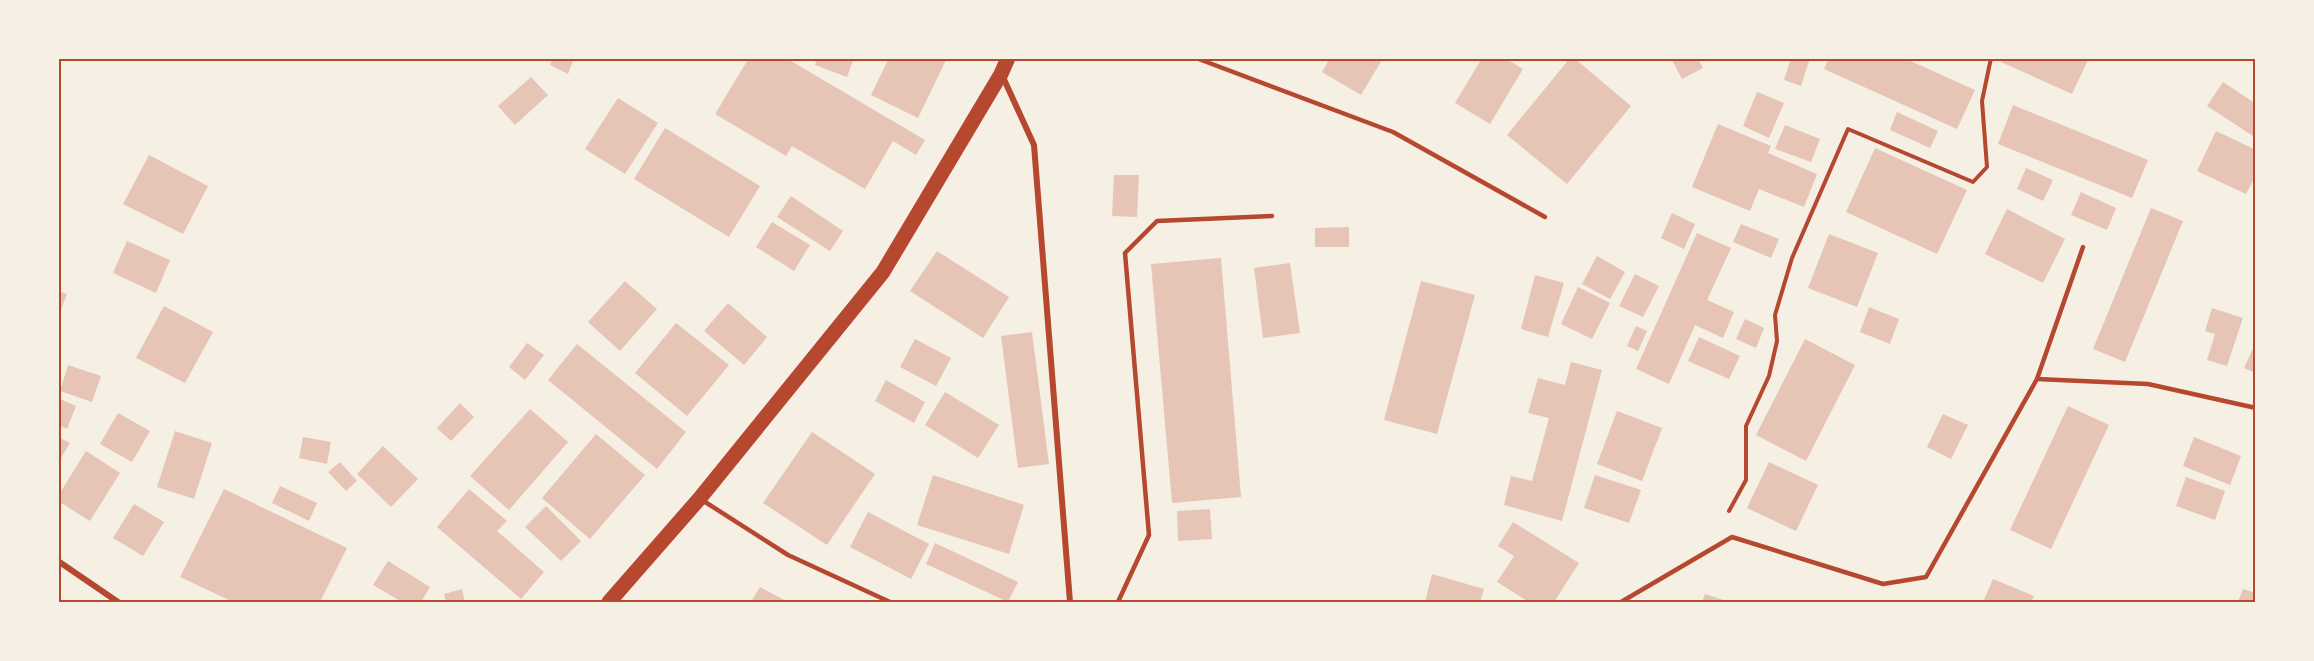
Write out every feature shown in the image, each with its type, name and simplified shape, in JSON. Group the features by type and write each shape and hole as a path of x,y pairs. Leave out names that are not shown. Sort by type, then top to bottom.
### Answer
{"main road":[{"path":"609,603 700,498 883,272 1002,74 1008,58"}],"street":[{"path":"1002,74 1034,145 1070,603"},
{"path":"58,561 118,603"}],"lane":[{"path":"1196,58 1393,132 1545,217"},
{"path":"1118,603 1149,535 1125,253 1157,221 1272,216"},
{"path":"1621,603 1732,537 1883,584 1926,578 2037,379 2083,247"},
{"path":"2037,379 2148,384 2256,408"},
{"path":"700,498 788,555 890,603"}],"path":[{"path":"1732,537 1725,518 1746,480 1746,426 1769,376 1777,341 1775,315 1792,258 1848,129 1973,182 1987,167 1982,101 1991,58"}],"building":[{"path":"553,58 574,58 568,74 550,65"},
{"path":"749,58 786,58 925,140 916,155 893,141 865,189 792,146 786,156 715,114"},
{"path":"817,58 854,58 847,77 815,65"},
{"path":"889,58 947,58 918,118 871,95"},
{"path":"1330,58 1383,58 1361,95 1322,72"},
{"path":"1482,58 1505,58 1523,69 1490,124 1455,103"},
{"path":"1570,58 1574,58 1631,106 1567,184 1507,135"},
{"path":"1671,58 1698,58 1703,68 1682,79"},
{"path":"1791,58 1810,58 1801,86 1784,80"},
{"path":"1829,58 1904,58 1975,90 1957,129 1824,69"},
{"path":"2003,58 2089,58 2072,94 2001,62"},
{"path":"531,77 548,95 515,125 498,106"},
{"path":"2223,82 2256,104 2256,138 2207,106"},
{"path":"1757,92 1784,103 1769,138 1743,126"},
{"path":"618,98 658,123 625,174 585,149"},
{"path":"2013,105 2148,160 2132,198 1998,144"},
{"path":"1897,112 1938,131 1930,148 1890,130"},
{"path":"1718,124 1771,146 1768,153 1817,174 1804,207 1759,189 1750,211 1692,187"},
{"path":"1785,125 1820,139 1811,162 1775,149"},
{"path":"665,128 760,186 729,237 634,179"},
{"path":"2216,131 2256,150 2256,175 2246,194 2197,171"},
{"path":"1875,148 1967,190 1937,254 1846,212"},
{"path":"149,155 208,186 183,234 123,204"},
{"path":"2026,168 2053,180 2043,201 2017,189"},
{"path":"1114,175 1139,175 1137,217 1112,216"},
{"path":"2081,192 2116,208 2107,230 2071,215"},
{"path":"791,196 843,231 830,251 777,217"},
{"path":"2151,208 2183,221 2125,362 2093,349"},
{"path":"2007,209 2065,239 2043,283 1985,254"},
{"path":"1672,213 1695,224 1684,249 1661,238"},
{"path":"772,222 810,245 794,271 756,247"},
{"path":"1741,224 1779,239 1771,258 1733,242"},
{"path":"1349,227 1349,247 1315,247 1315,228"},
{"path":"1697,233 1731,248 1707,300 1734,312 1723,338 1695,325 1669,384 1636,369"},
{"path":"1829,234 1878,253 1857,307 1808,288"},
{"path":"127,241 170,260 156,293 113,273"},
{"path":"937,251 1009,297 983,338 910,291"},
{"path":"1597,256 1625,272 1610,299 1582,284"},
{"path":"1221,258 1241,497 1172,503 1151,264"},
{"path":"1290,263 1300,333 1263,338 1254,268"},
{"path":"1635,274 1659,286 1643,317 1619,306"},
{"path":"1535,275 1564,283 1548,337 1521,329"},
{"path":"625,281 657,309 620,351 588,322"},
{"path":"1421,281 1475,295 1437,434 1384,420"},
{"path":"1578,287 1610,303 1592,339 1561,324"},
{"path":"58,291 67,294 59,314 58,314"},
{"path":"728,303 767,337 744,365 704,331"},
{"path":"164,306 213,332 185,383 136,358"},
{"path":"1869,307 1899,319 1890,344 1860,332"},
{"path":"2212,308 2243,318 2227,366 2207,360 2215,334 2205,331"},
{"path":"1745,319 1764,328 1756,348 1736,339"},
{"path":"676,323 729,365 687,416 635,373"},
{"path":"1636,326 1647,331 1638,351 1627,346"},
{"path":"1032,332 1049,464 1018,468 1001,336"},
{"path":"1699,337 1740,356 1729,379 1688,361"},
{"path":"915,339 951,358 936,386 900,367"},
{"path":"1805,339 1855,365 1806,461 1756,435"},
{"path":"2256,342 2256,373 2244,368"},
{"path":"527,343 544,355 525,380 509,367"},
{"path":"577,344 686,432 657,469 548,380"},
{"path":"1571,362 1602,370 1562,521 1504,505 1511,476 1532,481 1549,418 1528,413 1538,378 1565,385"},
{"path":"68,365 101,376 92,402 60,391"},
{"path":"886,380 925,402 914,423 875,401"},
{"path":"945,392 999,425 978,458 925,425"},
{"path":"58,398 76,406 67,429 58,425"},
{"path":"460,403 474,417 451,441 437,428"},
{"path":"2068,406 2109,425 2051,549 2010,530"},
{"path":"530,409 568,442 509,510 470,476"},
{"path":"1617,411 1662,428 1642,481 1597,464"},
{"path":"118,413 150,431 132,462 100,444"},
{"path":"1943,414 1968,425 1951,459 1927,447"},
{"path":"175,431 212,443 194,499 157,487"},
{"path":"812,432 875,474 827,545 763,503"},
{"path":"596,434 645,475 590,539 542,498"},
{"path":"58,437 70,443 58,463"},
{"path":"303,437 331,442 327,464 299,458"},
{"path":"2194,437 2241,456 2230,485 2183,466"},
{"path":"383,446 418,479 391,507 357,474"},
{"path":"86,451 120,473 90,521 58,501 58,496"},
{"path":"340,462 357,481 346,491 328,472"},
{"path":"1769,462 1818,485 1796,531 1747,508"},
{"path":"933,475 1024,505 1009,554 917,525"},
{"path":"1595,475 1641,490 1629,523 1584,508"},
{"path":"2186,477 2225,491 2215,520 2176,506"},
{"path":"280,486 317,503 309,521 272,503"},
{"path":"224,489 347,548 320,602 233,602 180,577"},
{"path":"469,489 507,521 497,531 544,572 521,599 437,527"},
{"path":"134,504 164,522 143,556 113,538"},
{"path":"546,506 581,541 561,561 525,527"},
{"path":"1210,509 1212,539 1178,541 1177,511"},
{"path":"868,512 929,544 911,579 850,547"},
{"path":"1513,522 1579,563 1554,602 1529,602 1497,582 1514,556 1498,546"},
{"path":"935,543 1018,582 1008,602 926,564"},
{"path":"388,561 430,587 421,602 402,602 373,585"},
{"path":"1432,574 1484,589 1480,602 1425,602"},
{"path":"1993,579 2034,596 2031,602 1983,602"},
{"path":"760,587 788,602 751,602"},
{"path":"462,589 465,602 446,602 444,594"},
{"path":"2243,589 2256,593 2256,602 2238,602"},
{"path":"1705,594 1730,602 1702,602"}]}
